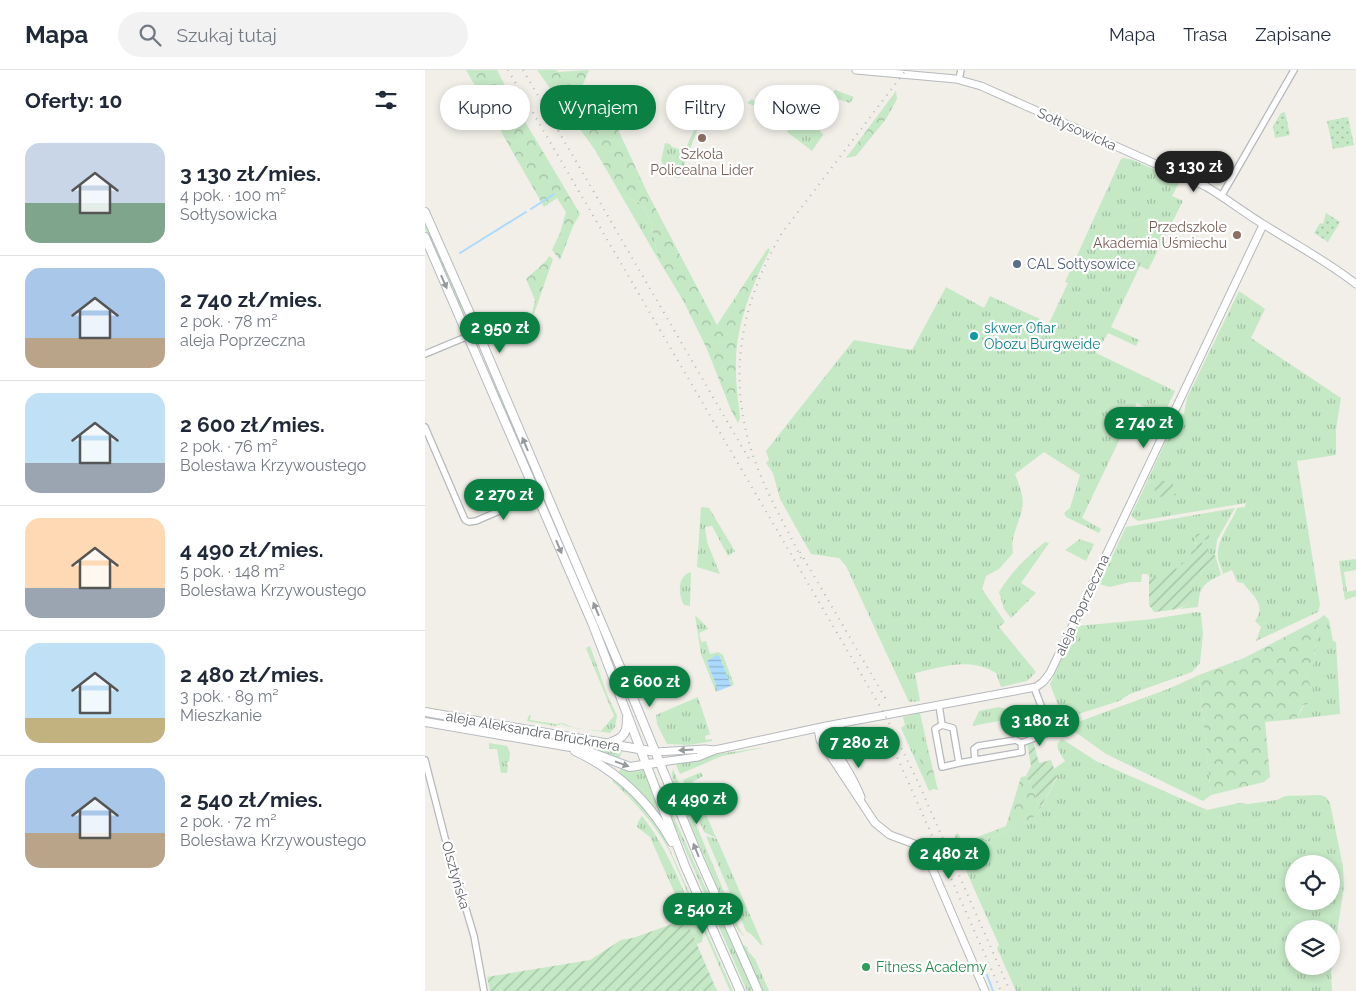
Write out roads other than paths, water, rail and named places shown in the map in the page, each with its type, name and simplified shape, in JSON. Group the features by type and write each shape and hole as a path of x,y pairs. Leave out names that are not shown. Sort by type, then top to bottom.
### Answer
{"main road":[{"path":"425,212 661,762 699,858 758,991"},
{"path":"425,237 593,625 685,866 740,991"},
{"name":"aleja Aleksandra Brücknera","path":"425,712 656,752"},
{"path":"607,742 619,739 626,732 628,713"},
{"name":"aleja Aleksandra Brücknera","path":"425,722 590,751 630,767 661,762"},
{"path":"565,747 597,762 641,798 663,826 685,866"}],"street":[{"name":"Sołtysowicka","path":"857,70 959,79 995,92 1192,179 1222,196 1263,225 1356,284"},
{"path":"959,79 961,70"},
{"path":"1222,196 1294,70"},
{"name":"aleja Poprzeczna","path":"1034,687 1043,682 1050,672 1263,225"},
{"path":"425,354 477,332"},
{"path":"425,427 465,520 469,522 476,521 536,495"},
{"path":"661,762 698,757 715,750 843,722 1034,687 1051,732 1021,743"},
{"path":"939,705 943,725"},
{"path":"830,742 835,729 843,722"},
{"path":"959,763 953,728 943,725 935,729 943,767 1021,752 1021,743"},
{"path":"818,728 820,740 875,823 890,835 913,842 925,853 985,991"},
{"path":"818,728 830,742 856,785 864,807"},
{"path":"800,732 807,733 820,740"},
{"path":"975,760 974,748 978,746 1016,740 1021,743"},
{"path":"656,752 715,750"},
{"name":"Olsztyńska","path":"425,760 426,771 474,936 484,991"}],"water":[{"path":"717,655 720,657 731,686 718,691 707,661"}],"waterway":[{"path":"531,209 554,194"},
{"path":"460,253 526,212"},
{"path":"987,975 993,991"}],"railway":[{"path":"508,70 885,715 918,782 1010,991"},
{"path":"523,70 749,459"},
{"path":"801,558 773,503 758,469 748,438 739,378 741,348 746,319 767,261 782,233 906,70"},
{"path":"800,552 887,701"},
{"path":"886,732 1001,991"}],"place":[{"name":"Szkoła Policealna Lider","path":"702,138"},
{"name":"Przedszkole Akademia Uśmiechu","path":"1237,235"},
{"name":"CAL Sołtysowice","path":"1017,264"},
{"name":"skwer Ofiar Obozu Burgweide","path":"974,336"},
{"name":"Fitness Academy","path":"866,967"}]}
